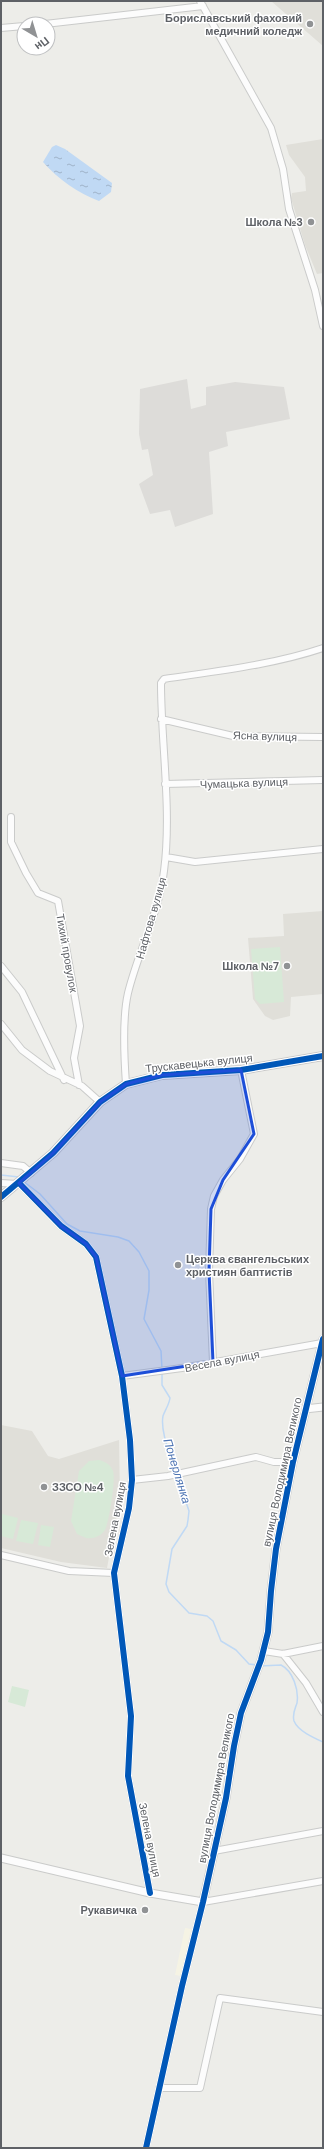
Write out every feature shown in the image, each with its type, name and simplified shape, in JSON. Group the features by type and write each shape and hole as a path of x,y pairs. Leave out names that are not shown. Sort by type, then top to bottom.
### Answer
{"main road":[{"name":"Трускавецька вулиця","path":"1,1197 23,1180 53,1153 100,1102 126,1084 162,1075 241,1070 323,1056"}],"street":[{"path":"56,23 202,4 271,128 282,163 289,209 315,290 323,326"},
{"path":"1,28 16,27"},
{"name":"Нафтова вулиця","path":"126,1084 124,1049 128,994 158,900 166,857 161,683 164,679 238,668 303,655 323,648"},
{"name":"Ясна вулиця","path":"161,719 233,736 323,737"},
{"name":"Чумацька вулиця","path":"165,784 323,780"},
{"name":"Тихий провулок","path":"11,817 11,842 26,873 38,893 58,901 80,1026 74,1058 79,1085"},
{"path":"166,857 195,862 323,849"},
{"path":"1,966 22,992 64,1080"},
{"path":"1,1024 22,1050 64,1080 79,1085 100,1102"},
{"path":"213,1362 209,1271 211,1209 214,1196 223,1180 240,1159 254,1134 241,1070"},
{"path":"1,1163 23,1166 23,1180 1,1183"},
{"name":"Зелена вулиця","path":"23,1180 61,1226 86,1244 96,1257 122,1376 130,1440 132,1480 129,1508 114,1573 131,1716 128,1776 150,1892"},
{"name":"Весела вулиця","path":"122,1376 166,1371 323,1341"},
{"name":"вулиця Володимира Великого","path":"146,2148 226,1798 241,1713 264,1651 268,1632 270,1591 276,1549 292,1462 323,1341"},
{"path":"305,1409 323,1407"},
{"path":"132,1480 168,1476 256,1457 274,1462 292,1462"},
{"path":"1,1555 69,1571 114,1573"},
{"path":"264,1651 283,1654 323,1646"},
{"path":"283,1654 306,1683 323,1712"},
{"name":"вулиця Володимира Великого","path":"214,1851 323,1832"},
{"path":"1,1858 150,1892 203,1902 323,1881"},
{"path":"159,2088 200,2088 220,1998 323,2012"}],"highlighted area":[{"path":"241,1070 254,1134 223,1180 211,1209 209,1271 213,1362 122,1376 96,1257 86,1244 61,1226 19,1183 53,1153 100,1102 126,1084 162,1075"}],"shaded area":[{"name":"Бориславський фаховий медичний коледж","path":"271,1 323,1 323,46"},
{"name":"Школа №3","path":"323,139 323,273 317,274 305,245 291,198 292,193 306,191 305,177 289,155 286,145"},
{"path":"187,379 191,409 206,405 206,387 235,382 284,387 290,419 226,432 228,446 209,452 213,514 175,527 170,510 150,514 139,484 153,475 148,449 142,450 139,434 140,389"},
{"name":"Школа №7","path":"323,911 323,994 291,997 290,1016 273,1020 265,1016 253,999 248,938 284,936 283,914"},
{"path":"1,1425 32,1431 48,1456 59,1459 119,1440 120,1498 107,1568 61,1562 1,1548"},
{"path":"185,1928 191,1929 181,1976 175,1975"}],"green space":[{"path":"280,947 284,1002 260,1004 255,999 251,949"},
{"path":"99,1460 108,1464 113,1471 114,1482 110,1510 105,1530 99,1535 86,1538 77,1534 71,1521 79,1471 89,1461"},
{"path":"2,1514 18,1518 13,1539 1,1536"},
{"path":"21,1520 38,1523 33,1544 16,1541"},
{"path":"41,1525 54,1527 50,1547 38,1545"},
{"path":"12,1686 29,1690 25,1707 8,1702"}],"water":[{"path":"56,145 65,149 112,183 111,192 99,201 76,190 55,174 43,162 52,147"}],"waterway":[{"name":"Понерлянка","path":"1,1175 19,1177"},
{"name":"Понерлянка","path":"23,1181 40,1194 67,1224 80,1231 118,1237 129,1241 139,1252 149,1271 149,1290 144,1319 161,1351 162,1369"},
{"name":"Понерлянка","path":"162,1373 162,1385 170,1398 162,1422 166,1444 175,1472"},
{"name":"Понерлянка","path":"177,1475 189,1511 187,1526 172,1549 166,1584 169,1592 189,1613 207,1616 213,1621 221,1641 236,1650 249,1664 257,1665"},
{"name":"Понерлянка","path":"260,1666 281,1665 289,1672 292,1676 297,1692 297,1703 293,1718 294,1721 303,1731 323,1742"}],"cycle path":[{"path":"1,1197 53,1153 100,1102 126,1084 162,1075 241,1070 323,1056"},
{"path":"19,1183 61,1226 86,1244 96,1257 122,1376 130,1440 132,1480 129,1508 114,1573 131,1716 128,1776 150,1893"},
{"path":"146,2148 226,1798 241,1713 261,1660 268,1632 276,1549 293,1462 323,1339"}],"place":[{"name":"Бориславський фаховий медичний коледж","path":"310,24"},
{"name":"Школа №3","path":"311,222"},
{"name":"Школа №7","path":"287,966"},
{"name":"Церква євангельських християн баптистів","path":"178,1265"},
{"name":"ЗЗСО №4","path":"44,1487"},
{"name":"Рукавичка","path":"145,1910"}]}
